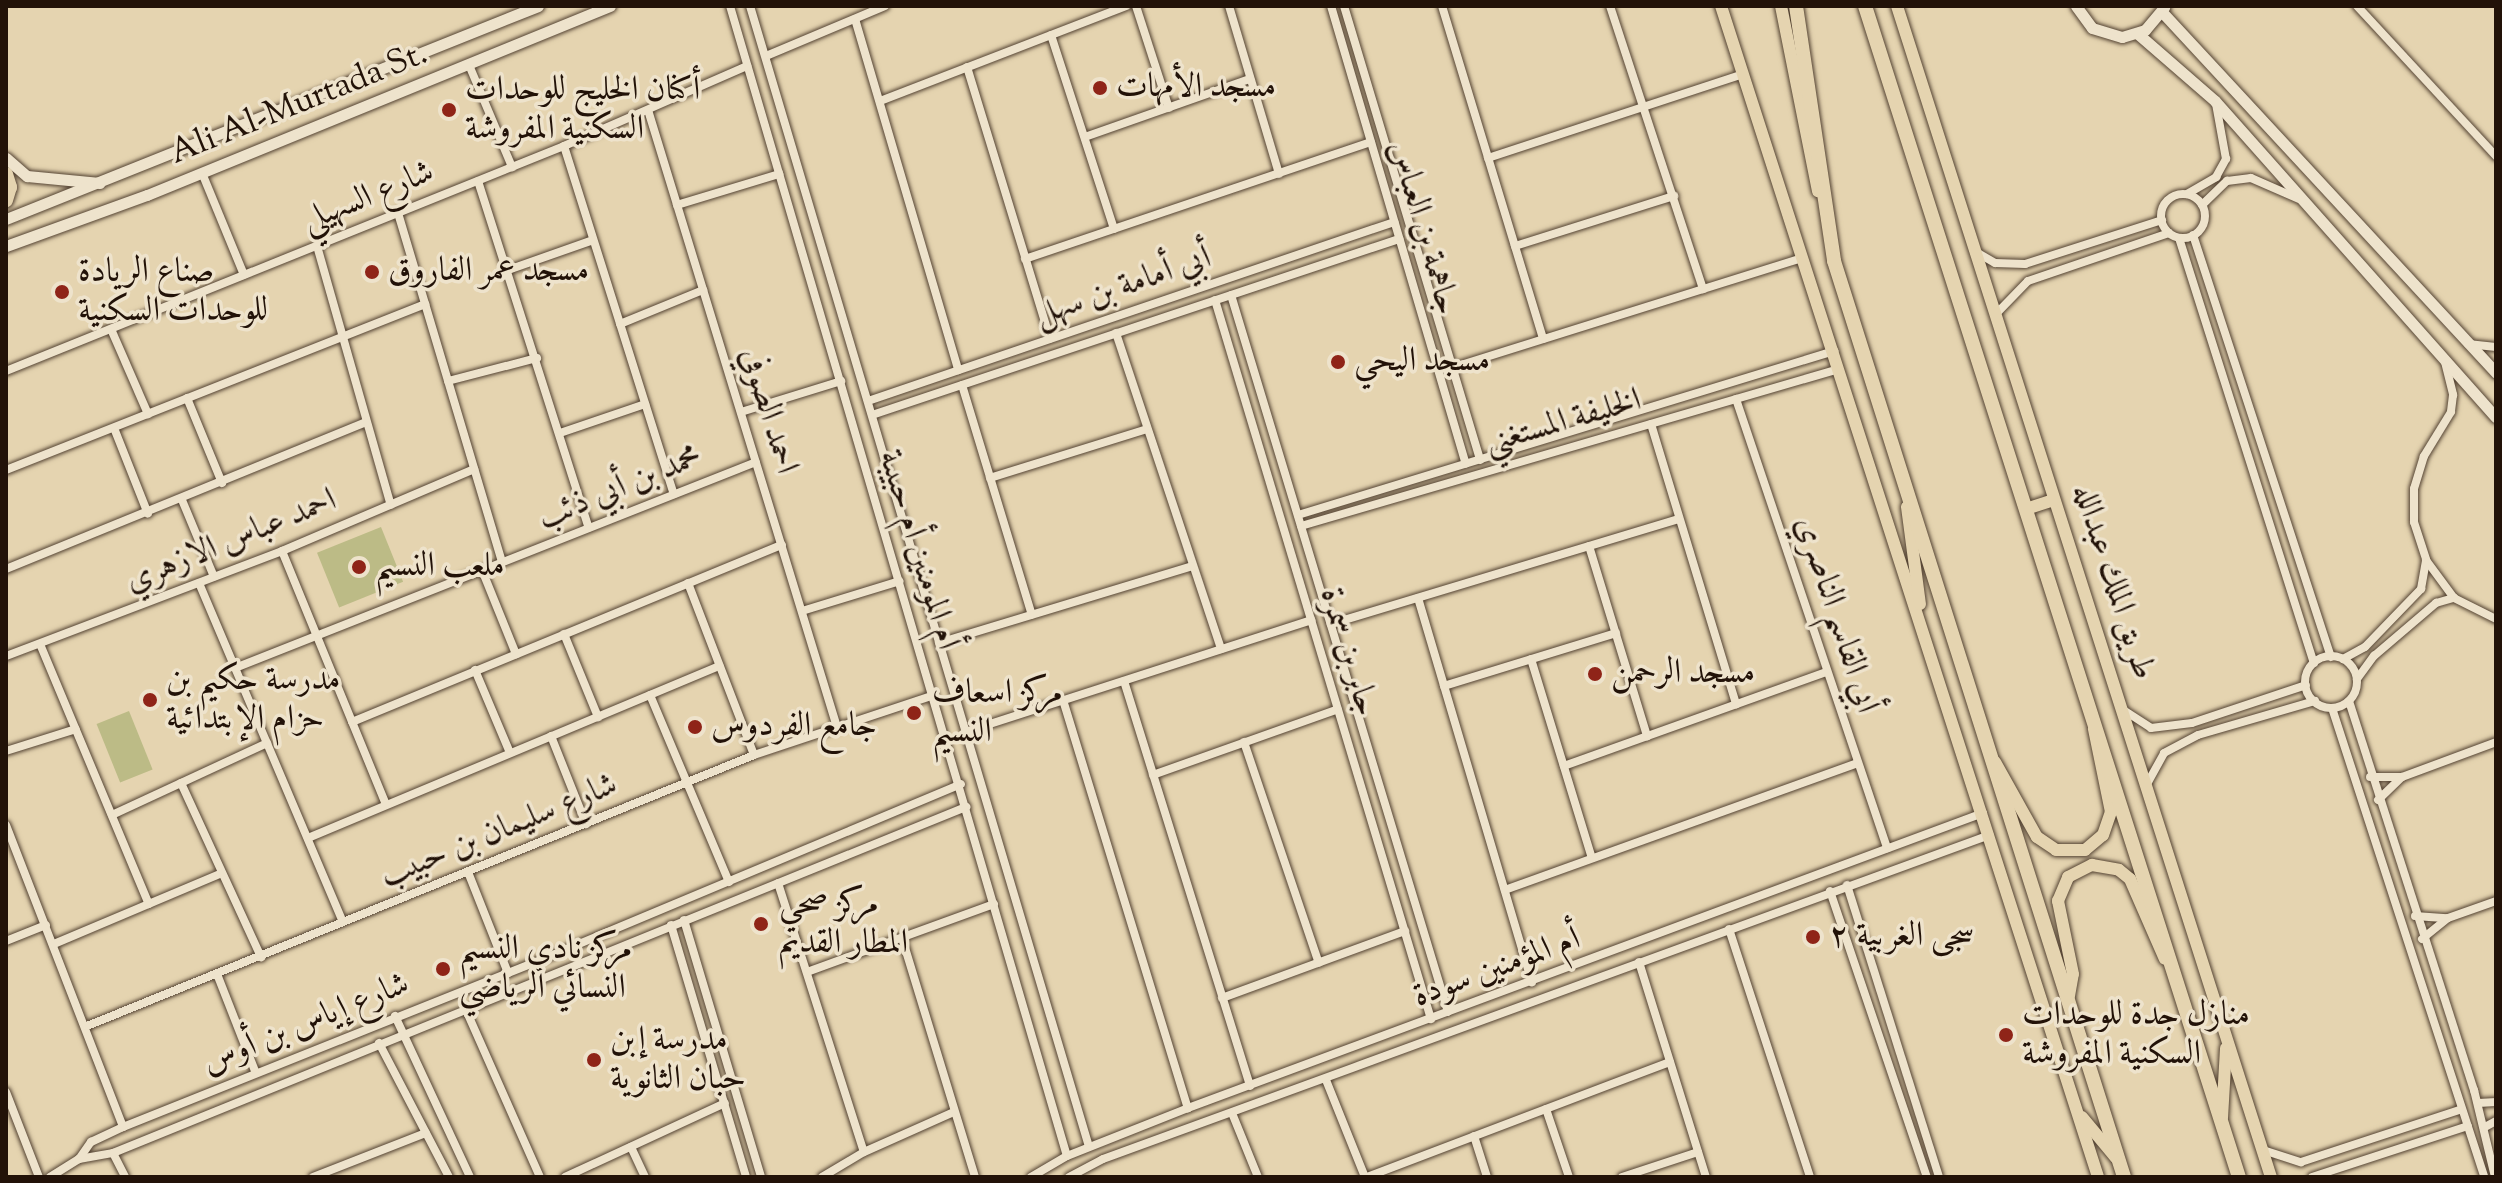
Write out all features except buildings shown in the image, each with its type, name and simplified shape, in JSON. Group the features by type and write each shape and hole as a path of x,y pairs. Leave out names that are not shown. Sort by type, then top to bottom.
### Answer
{"highway":[{"path":"1796,6 1834,261 2124,1177"},
{"name":"طريق الملك عبدالله","path":"1865,6 2239,1177"},
{"path":"6,174 10,187 6,200"}],"main road":[{"name":"Ali Al-Murtada St.","path":"6,219 105,184 538,6"},
{"name":"Ali Al-Murtada St.","path":"6,246 202,173 610,6"},
{"path":"1721,6 2098,1177"},
{"path":"1781,6 1796,97 1834,261"},
{"name":"طريق الملك عبدالله","path":"1897,6 1994,315 2125,711 2271,1177"},
{"path":"2076,6 2098,32 2114,37 2138,34 2163,9 2496,373"},
{"path":"2138,34 2215,101 2496,417"},
{"path":"6,158 27,176 105,184"},
{"path":"1905,488 1925,635"},
{"path":"2026,509 2054,500"},
{"path":"1993,759 2037,837 2056,850 2085,850 2103,835 2111,812 2092,737 2095,724"},
{"path":"2069,996 2073,974 2058,901 2068,877 2092,865 2119,870 2130,879 2174,972"},
{"path":"2221,1121 2227,1039"},
{"path":"2077,1111 2118,1161"}],"street":[{"name":"أم المومنين أم حبيبة","path":"730,6 961,784 1067,1156"},
{"name":"أم المومنين أم حبيبة","path":"750,6 1089,1147"},
{"path":"766,56 885,6"},
{"path":"880,101 1126,6"},
{"path":"1136,6 1169,108"},
{"path":"1229,6 1279,174"},
{"name":"جاهمة بن العباس","path":"1331,6 1466,464"},
{"name":"جاهمة بن العباس","path":"1344,6 1480,460"},
{"path":"1442,6 1543,339"},
{"path":"1610,6 1646,106 1703,289"},
{"path":"2357,6 2496,156"},
{"path":"855,19 958,370"},
{"path":"1051,35 1114,229"},
{"path":"469,65 512,167"},
{"name":"شارع السهيلي","path":"6,371 564,146 747,66"},
{"path":"967,67 1050,339"},
{"path":"1488,158 1743,74"},
{"path":"1085,137 1250,79"},
{"path":"2186,194 2202,205 2204,224 2193,235 2179,238 2169,233 2162,220 2168,199 2186,194 2216,177 2226,159 2215,101"},
{"name":"احمد الصوفي","path":"648,110 837,727"},
{"path":"1025,259 1371,142"},
{"path":"564,146 674,494"},
{"path":"202,173 244,275"},
{"path":"677,205 779,174"},
{"path":"2202,205 2227,181 2251,178 2309,204"},
{"path":"478,181 589,528"},
{"path":"1515,246 1674,196"},
{"path":"398,213 502,562"},
{"path":"1976,251 1995,263 2025,264 2162,220"},
{"name":"أبي أمامة بن سهل","path":"868,401 1394,222"},
{"path":"1994,315 2028,281 2169,233"},
{"path":"2193,235 2331,657"},
{"path":"2179,238 2314,663 2306,685 2315,701 2332,708 2349,701"},
{"name":"أبي أمامة بن سهل","path":"872,415 1399,239"},
{"path":"508,270 593,240"},
{"path":"317,246 344,336 364,423 391,505"},
{"path":"1451,368 1803,258"},
{"path":"620,324 703,290"},
{"name":"جابر بن سمرة","path":"1231,295 1448,1012"},
{"name":"جابر بن سمرة","path":"1215,300 1431,1019"},
{"path":"6,470 425,304"},
{"path":"111,329 148,414"},
{"path":"1116,333 1221,649"},
{"path":"2467,343 2496,347"},
{"name":"الخليفة المستغني","path":"1298,515 1834,351"},
{"path":"448,381 537,358"},
{"path":"2445,362 2453,395 2451,412 2424,456 2414,489 2414,522 2426,560 2454,598 2496,619"},
{"name":"الخليفة المستغني","path":"1301,526 1839,369"},
{"path":"741,412 841,381"},
{"path":"962,385 1032,615"},
{"path":"187,398 222,483"},
{"name":"أبي القاسم الناصري","path":"1736,399 1887,848"},
{"path":"560,433 645,404"},
{"path":"6,569 148,514 364,423"},
{"path":"1651,424 1736,704"},
{"path":"114,428 148,514"},
{"path":"990,478 1147,429"},
{"name":"محمد بن أبي ذئب","path":"235,668 756,462"},
{"name":"احمد عباس الازهري","path":"6,656 282,551 474,469"},
{"path":"182,500 214,577"},
{"path":"1331,624 1679,519"},
{"path":"352,722 782,545"},
{"path":"1589,546 1647,736"},
{"path":"282,551 386,805"},
{"path":"2314,663 2331,657 2343,659 2365,647 2421,589 2426,560"},
{"path":"939,643 1193,566"},
{"path":"482,570 516,654"},
{"path":"802,611 900,581"},
{"path":"199,583 343,922"},
{"path":"688,583 754,755"},
{"path":"1418,598 1532,982"},
{"path":"2454,598 2436,603 2374,656 2357,679 2349,701 2370,777 2478,1103 2495,1177"},
{"path":"965,732 1311,620"},
{"path":"1444,686 1616,633"},
{"path":"564,634 598,717"},
{"path":"40,644 149,904"},
{"path":"1531,659 1592,858"},
{"path":"2343,659 2357,679"},
{"path":"308,838 719,666"},
{"path":"475,670 510,753"},
{"path":"1564,766 1827,672"},
{"path":"1124,681 1250,1086"},
{"path":"2125,711 2151,728 2192,723 2306,685"},
{"path":"650,695 729,882"},
{"name":"شارع سليمان بن حبيب","path":"87,1026 754,755 934,695"},
{"path":"1063,700 1188,1108"},
{"path":"2147,784 2164,753 2198,735 2315,701"},
{"path":"2332,708 2484,1177"},
{"path":"1153,775 1338,709"},
{"path":"6,751 76,729"},
{"path":"551,736 586,824"},
{"path":"1244,742 1319,963"},
{"path":"2370,777 2402,777 2496,742"},
{"path":"112,815 267,743"},
{"path":"1505,890 1858,763"},
{"path":"2378,800 2402,777"},
{"path":"181,783 261,957"},
{"name":"شارع إياس بن أوس","path":"79,1159 91,1142 123,1127 255,1071 508,973 961,784"},
{"name":"شارع إياس بن أوس","path":"50,1177 79,1159 113,1153 401,1033 466,1010 966,807"},
{"name":"أم المؤمنين سودة","path":"1031,1177 1067,1156 1188,1108 1983,813"},
{"path":"6,825 87,1026 123,1127"},
{"name":"أم المؤمنين سودة","path":"1069,1177 1103,1159 1990,835"},
{"path":"468,872 508,973"},
{"path":"54,944 222,873"},
{"path":"778,883 864,1152"},
{"path":"1847,885 1939,1177"},
{"path":"1830,891 1927,1177"},
{"path":"2422,939 2448,918 2496,901"},
{"path":"807,972 994,904"},
{"path":"2415,916 2448,918"},
{"path":"684,920 761,1177"},
{"path":"6,941 46,925"},
{"path":"671,925 746,1177"},
{"path":"1729,929 1810,1177"},
{"path":"1222,998 1405,931"},
{"path":"902,938 975,1177"},
{"path":"1639,962 1706,1177"},
{"path":"217,974 255,1071"},
{"path":"466,1010 540,1177"},
{"path":"395,1016 470,1177"},
{"path":"379,1043 449,1177"},
{"path":"1326,1080 1366,1177 1670,1062"},
{"path":"6,1092 39,1177"},
{"path":"2478,1103 2496,1102"},
{"path":"565,1177 725,1103"},
{"path":"1546,1109 1569,1177"},
{"path":"2263,1150 2301,1162 2462,1109"},
{"path":"822,1177 864,1152 954,1112"},
{"path":"1232,1113 1258,1177"},
{"path":"2485,1127 2496,1121"},
{"path":"2312,1177 2468,1126"},
{"path":"313,1177 337,1173 426,1133"},
{"path":"1474,1136 1487,1177"},
{"path":"631,1147 645,1177"},
{"path":"1622,1177 1698,1152"},
{"path":"113,1153 125,1177"},
{"path":"586,1168 590,1177"}],"shaded area":[{"name":"ملعب النسيم","path":"381,527 403,582 339,608 317,553"},
{"path":"129,711 153,769 120,783 97,724"}],"place":[{"name":"مسجد الأمهات","path":"1100,88"},
{"name":"أكنان الخليج للوحدات السكنية المفروشة","path":"449,110"},
{"name":"مسجد عمر الفاروق","path":"372,272"},
{"name":"صناع الريادة للوحدات السكنية","path":"62,292"},
{"name":"مسجد اليحي","path":"1338,362"},
{"name":"ملعب النسيم","path":"359,567"},
{"name":"مسجد الرحمن","path":"1595,674"},
{"name":"مدرسة حكيم بن حزام الإبتدائية","path":"150,700"},
{"name":"مركز اسعاف النسيم","path":"914,713"},
{"name":"جامع الفردوس","path":"695,727"},
{"name":"مركز صحي المطار القديم","path":"761,924"},
{"name":"سجى الغربية ٢","path":"1813,937"},
{"name":"مركز نادي النسيم النسائي الرياضي","path":"443,969"},
{"name":"منازل جدة للوحدات السكنية المفروشة","path":"2006,1035"},
{"name":"مدرسة إبن حبان الثانوية","path":"594,1060"}]}
